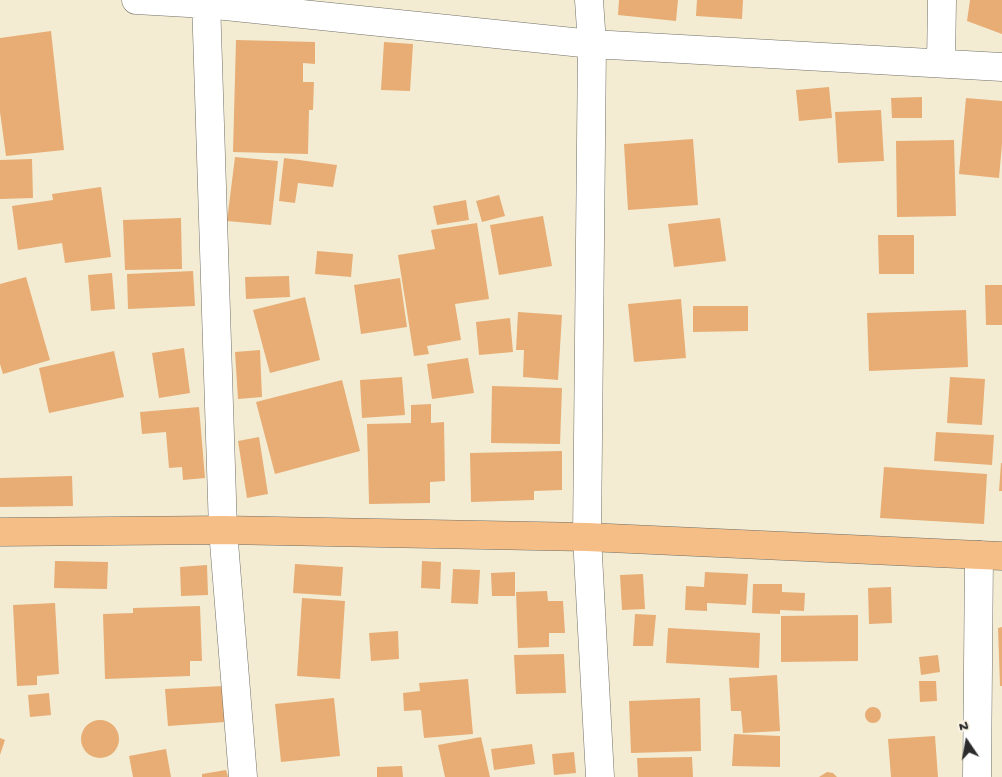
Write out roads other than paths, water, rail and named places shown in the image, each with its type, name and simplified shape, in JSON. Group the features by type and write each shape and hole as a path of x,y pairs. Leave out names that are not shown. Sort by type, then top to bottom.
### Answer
{"main road":[{"path":"0,532 223,530 587,537 991,555"}],"street":[{"path":"136,0 206,2 592,44 1002,67"},
{"path":"589,0 592,44 587,537 600,777"},
{"path":"941,63 942,0"},
{"path":"206,2 223,530 243,777"},
{"path":"977,777 991,555"}]}
